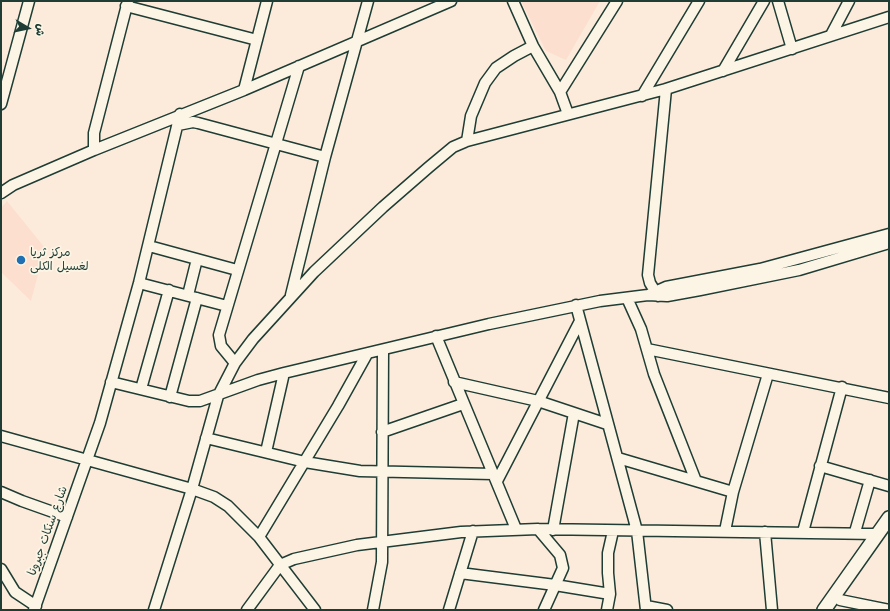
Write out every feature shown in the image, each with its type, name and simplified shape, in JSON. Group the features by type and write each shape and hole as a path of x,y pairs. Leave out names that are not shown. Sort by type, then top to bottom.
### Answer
{"main road":[{"path":"837,605 885,529"},
{"path":"824,610 885,529"}],"street":[{"path":"1,104 29,1"},
{"path":"244,90 267,1"},
{"path":"290,297 325,157 368,1"},
{"path":"1,193 13,185 94,150 357,43 451,1"},
{"path":"513,1 534,46 560,92 568,114"},
{"path":"560,92 617,1"},
{"path":"642,96 699,1"},
{"path":"723,71 764,1"},
{"path":"778,1 792,49"},
{"path":"831,35 849,1"},
{"path":"94,150 94,133 127,4 256,40"},
{"path":"154,610 192,489 218,396 235,363 253,339 290,297 383,207 453,147 467,141 666,89 889,17"},
{"path":"467,141 471,116 485,83 496,68 514,56 534,46"},
{"path":"235,363 219,341 219,335 237,270 299,66"},
{"path":"654,294 648,274 666,89"},
{"name":"شارع سنكات جبرونا","path":"35,608 88,461 112,382 139,283 180,114"},
{"path":"178,125 198,123 325,157"},
{"path":"654,294 666,287 760,269 889,234"},
{"path":"112,382 196,402 284,373 384,350 436,336 576,305 654,294 700,290 799,270 889,243"},
{"path":"148,246 237,270"},
{"path":"170,397 192,297 197,259"},
{"path":"139,283 227,306"},
{"path":"141,389 169,290"},
{"path":"627,298 641,329 654,374 696,481"},
{"path":"576,305 607,424 618,458 636,531 646,608 667,610"},
{"path":"495,478 580,321"},
{"path":"436,336 516,529"},
{"path":"647,349 768,374 842,387 889,398"},
{"path":"373,610 382,562 382,432 384,350"},
{"path":"259,537 305,462 367,354"},
{"path":"266,452 284,373"},
{"path":"725,532 733,492 768,374"},
{"path":"454,382 538,401 607,424"},
{"path":"803,532 842,387"},
{"path":"382,432 463,404"},
{"path":"553,530 574,413"},
{"path":"1,436 192,489 228,506 259,537 315,610"},
{"path":"206,438 305,462 360,472 495,478"},
{"path":"618,458 733,492"},
{"path":"820,466 889,486"},
{"path":"855,532 870,480"},
{"path":"1,492 22,502 67,516"},
{"path":"247,610 280,565 294,559 357,545 473,531 516,529 855,532 885,529"},
{"path":"538,529 560,555 563,568 544,610"},
{"path":"451,609 473,531"},
{"path":"607,610 610,594 608,553 612,531"},
{"path":"766,532 772,610"},
{"path":"1,569 15,592 35,608"},
{"path":"460,573 555,585 610,594"},
{"path":"837,605 884,609"}],"shaded area":[{"path":"521,1 600,1 566,60 546,51"},
{"name":"مركز ثريا لغسيل الكلى","path":"7,201 45,248 31,301 1,272 1,208"}],"place":[{"name":"مركز ثريا لغسيل الكلى","path":"21,260"}]}
